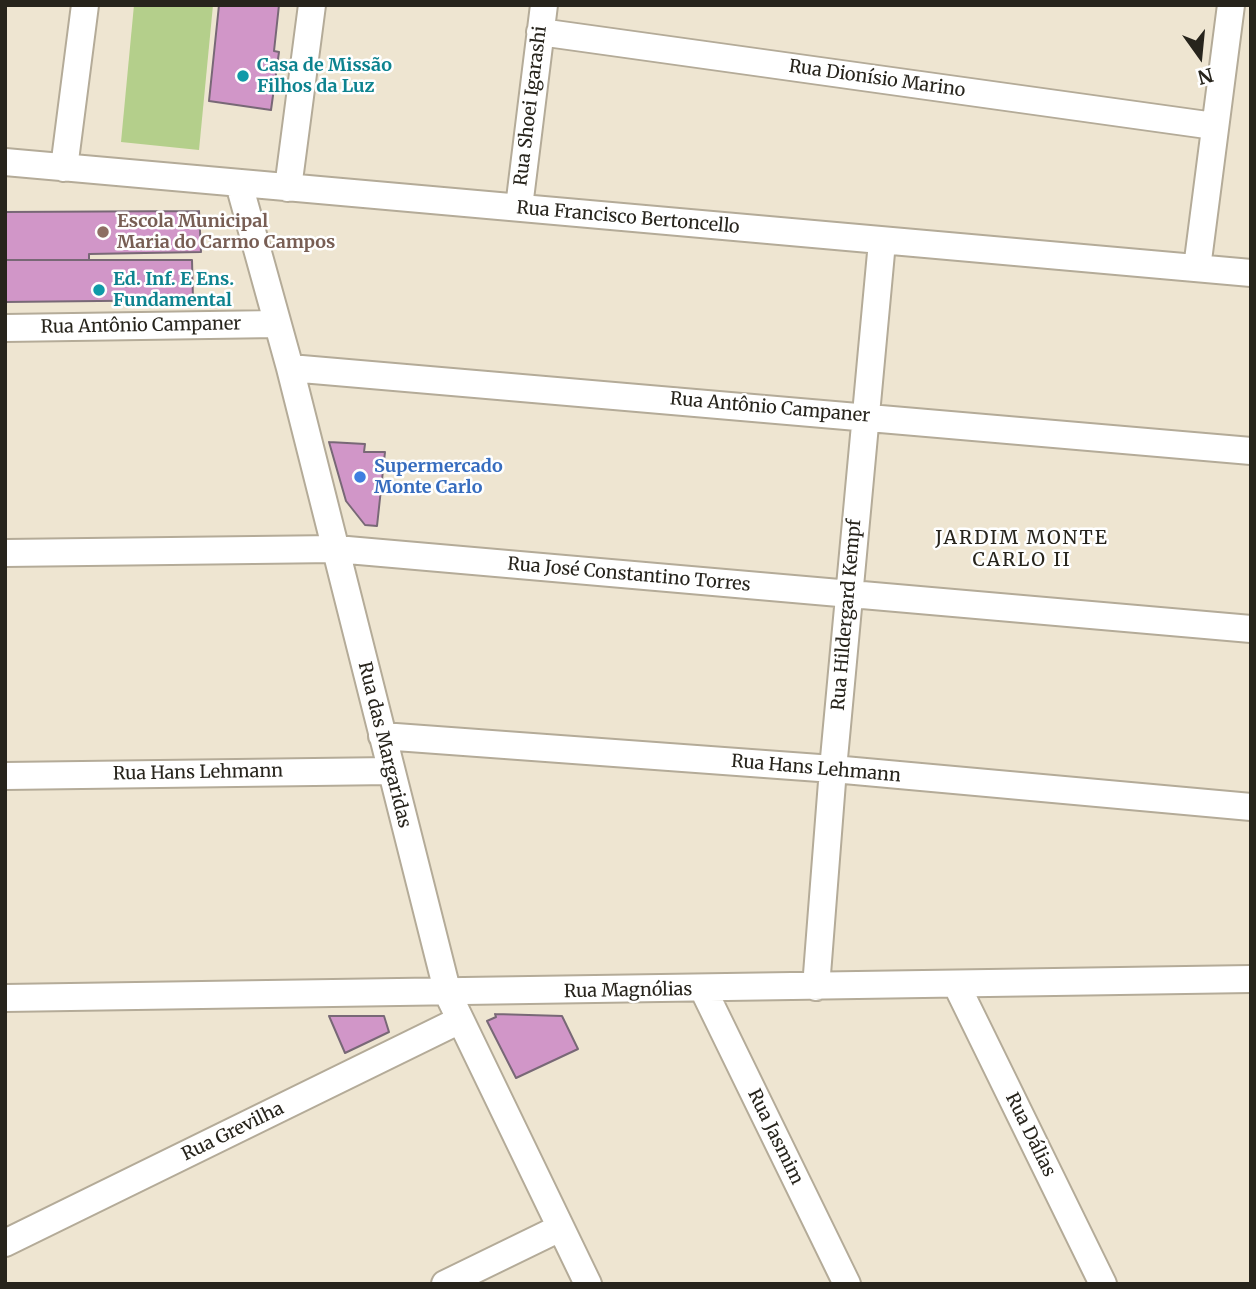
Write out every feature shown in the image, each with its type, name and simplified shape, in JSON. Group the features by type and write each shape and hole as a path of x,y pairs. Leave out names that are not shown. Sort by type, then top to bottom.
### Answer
{"street":[{"path":"64,168 85,5"},
{"path":"288,188 312,5"},
{"name":"Rua Shoei Igarashi","path":"519,207 544,5"},
{"path":"1197,268 1231,5"},
{"name":"Rua Dionísio Marino","path":"540,32 1214,126"},
{"name":"Rua Francisco Bertoncello","path":"5,162 1251,273"},
{"name":"Rua das Margaridas","path":"239,184 290,368 448,994 588,1284"},
{"name":"Rua Hildergard Kempf","path":"816,988 833,769 882,242"},
{"name":"Rua Antônio Campaner","path":"5,328 277,324"},
{"name":"Rua Antônio Campaner","path":"290,368 1251,451"},
{"name":"Rua José Constantino Torres","path":"5,553 336,549 1251,629"},
{"name":"Rua Hans Lehmann","path":"382,736 833,769 1251,807"},
{"name":"Rua Hans Lehmann","path":"5,776 391,771"},
{"name":"Rua Magnólias","path":"5,998 448,994 1251,979"},
{"name":"Rua Dálias","path":"957,986 1103,1284"},
{"name":"Rua Jasmim","path":"703,989 846,1284"},
{"name":"Rua Grevilha","path":"5,1243 460,1020"},
{"path":"445,1284 560,1228"}],"green space":[{"path":"134,5 213,5 199,150 121,142"}],"building":[{"name":"Casa de Missão Filhos da Luz","path":"219,5 279,5 274,51 279,52 271,110 209,101"},
{"name":"Escola Municipal Maria do Carmo Campos","path":"199,211 201,252 89,254 89,260 5,260 5,212"},
{"name":"Ed. Inf. E Ens. Fundamental","path":"5,260 192,260 193,300 5,302"},
{"name":"Supermercado Monte Carlo","path":"329,442 365,444 364,452 385,452 377,526 365,525 346,501"},
{"path":"495,1014 562,1016 578,1049 516,1078 487,1021 496,1017"},
{"path":"329,1016 384,1016 389,1032 345,1053"}],"place":[{"name":"Casa de Missão Filhos da Luz","path":"243,76"},
{"name":"Escola Municipal Maria do Carmo Campos","path":"103,232"},
{"name":"Ed. Inf. E Ens. Fundamental","path":"99,290"},
{"name":"Supermercado Monte Carlo","path":"360,477"}],"district":[{"name":"JARDIM MONTE CARLO II","path":"1022,550"}]}
